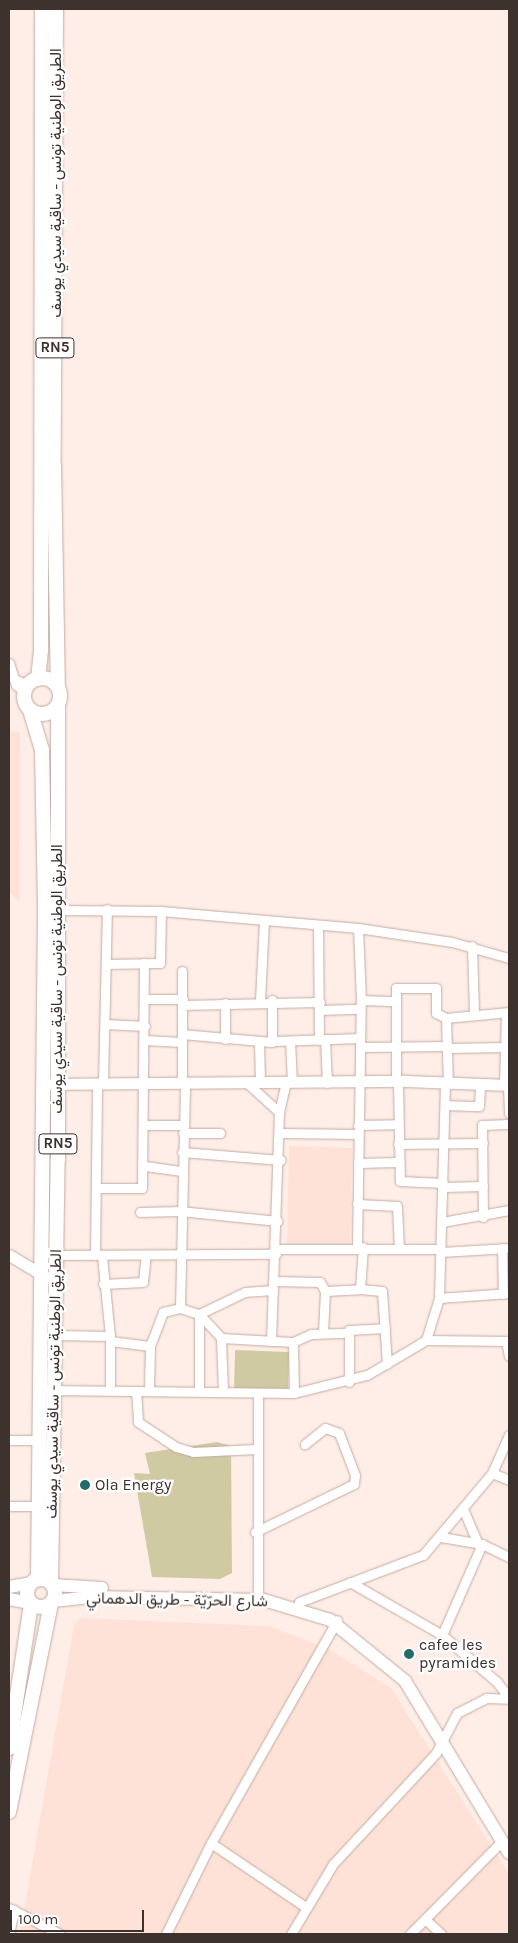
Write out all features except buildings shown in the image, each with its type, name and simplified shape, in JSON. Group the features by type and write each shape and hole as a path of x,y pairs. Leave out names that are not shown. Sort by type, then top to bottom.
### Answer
{"main road":[{"name":"الطريق الوطنية تونس - ساقية سيدي يوسف","path":"30,685 41,648 42,9"},
{"name":"الطريق الوطنية تونس - ساقية سيدي يوسف","path":"56,9 54,465 58,686"},
{"path":"30,685 49,679 58,686"},
{"name":"RN5","path":"30,685 30,710"},
{"name":"RN5","path":"58,686 58,705"},
{"name":"الطريق الوطنية تونس - ساقية سيدي يوسف","path":"43,1582 38,1506 38,1440 41,1274 49,1255 58,1084 58,705"},
{"path":"30,710 45,714 58,705"},
{"name":"الطريق الوطنية تونس - ساقية سيدي يوسف","path":"30,710 43,764 43,1084 49,1255 55,1281 53,1390 43,1582"},
{"path":"9,1748 31,1604 26,1595 43,1582 52,1603 9,1812"},
{"name":"شارع الحرّيّة - طريق الدهماني","path":"9,1588 43,1582 257,1597 299,1602 336,1622 399,1675 444,1733 506,1839 509,1853"},
{"name":"شارع الحرّيّة - طريق الدهماني","path":"52,1603 90,1597 257,1597 308,1611 336,1622"},
{"path":"9,1599 31,1604 39,1608 52,1603"}],"street":[{"path":"9,662 12,678 30,685"},
{"path":"107,909 105,1024 100,1083 96,1188 98,1255 110,1338 110,1390"},
{"path":"57,910 161,911 358,928 472,946 509,958"},
{"path":"106,964 144,963 161,960 161,911"},
{"path":"260,1000 264,920"},
{"path":"318,926 320,1006 327,1083"},
{"path":"358,928 360,1082 357,1204 360,1289"},
{"path":"472,946 474,1014"},
{"path":"96,1188 142,1188 145,1166 142,1083 145,1026 144,963"},
{"path":"180,1308 180,1211 184,1083 182,971"},
{"path":"483,1186 403,1184 398,1162 396,988 436,988 436,1013 446,1018 507,1012 509,1113"},
{"path":"145,999 225,1003 272,1000 320,1006 396,1002"},
{"path":"272,1000 274,1041"},
{"path":"225,1003 225,1039"},
{"path":"426,1340 438,1298 441,1250 448,1047 446,1018"},
{"path":"105,1024 145,1026"},
{"path":"144,1040 182,1038 259,1042 322,1040 396,1047 507,1044"},
{"path":"271,1341 281,1160 279,1112 289,1082 290,1041"},
{"path":"259,1042 260,1083"},
{"path":"43,1084 397,1081 446,1085 507,1086"},
{"path":"247,1083 279,1112"},
{"path":"445,1105 479,1106 480,1085"},
{"path":"281,1133 358,1130 397,1124"},
{"path":"482,1217 482,1125 509,1124"},
{"path":"144,1125 220,1134"},
{"path":"398,1144 482,1143"},
{"path":"182,1152 281,1160"},
{"path":"358,1164 398,1162"},
{"path":"145,1166 182,1170"},
{"path":"357,1204 397,1206 399,1248"},
{"path":"442,1222 482,1217 509,1210"},
{"path":"140,1212 180,1211 277,1222"},
{"path":"49,1255 146,1256 180,1253 360,1247 441,1250 506,1248 506,1293 438,1298"},
{"path":"9,1255 55,1281"},
{"path":"103,1284 143,1282 146,1256"},
{"path":"199,1314 245,1292 274,1286 320,1282 325,1291 323,1333"},
{"path":"325,1291 360,1289 382,1291 387,1364"},
{"path":"149,1390 150,1346 163,1312 180,1308 199,1314 221,1338 223,1391"},
{"path":"199,1314 199,1391"},
{"path":"349,1382 347,1334 351,1329 385,1328"},
{"path":"221,1338 293,1342 323,1333 347,1334"},
{"path":"54,1335 110,1338 150,1346"},
{"path":"39,1390 294,1393 349,1382 387,1364 426,1340 508,1341 509,1356"},
{"path":"293,1342 294,1393"},
{"path":"136,1391 138,1422 176,1447 193,1452 256,1449"},
{"path":"257,1597 255,1532 258,1393"},
{"path":"255,1532 354,1484 355,1475 338,1433 326,1428 305,1444"},
{"path":"299,1602 418,1559 464,1511 492,1473 509,1435"},
{"path":"9,1440 38,1440"},
{"path":"492,1473 509,1480"},
{"path":"9,1506 38,1506"},
{"path":"442,1635 480,1544 464,1511"},
{"path":"441,1537 480,1544 509,1557"},
{"path":"350,1582 442,1635 509,1699"},
{"path":"166,1934 211,1843 336,1622"},
{"path":"291,1934 304,1906 333,1864 436,1753 444,1733 463,1708 494,1697 509,1699"},
{"path":"410,1934 506,1839"},
{"path":"211,1843 304,1906"},
{"path":"9,1934 11,1909 60,1934"},
{"path":"425,1920 441,1934"}],"shaded area":[{"path":"9,732 20,732 19,902 9,891"},
{"path":"289,1146 352,1148 350,1248 287,1246"},
{"path":"235,1350 289,1352 288,1393 234,1392"},
{"path":"217,1442 231,1446 232,1573 220,1579 152,1577 134,1473 150,1474 145,1453"},
{"path":"80,1618 269,1626 329,1649 391,1688 509,1874 509,1934 20,1934 74,1625"}],"place":[{"name":"Ola Energy","path":"85,1485"},
{"name":"cafee les pyramides","path":"409,1654"}]}
